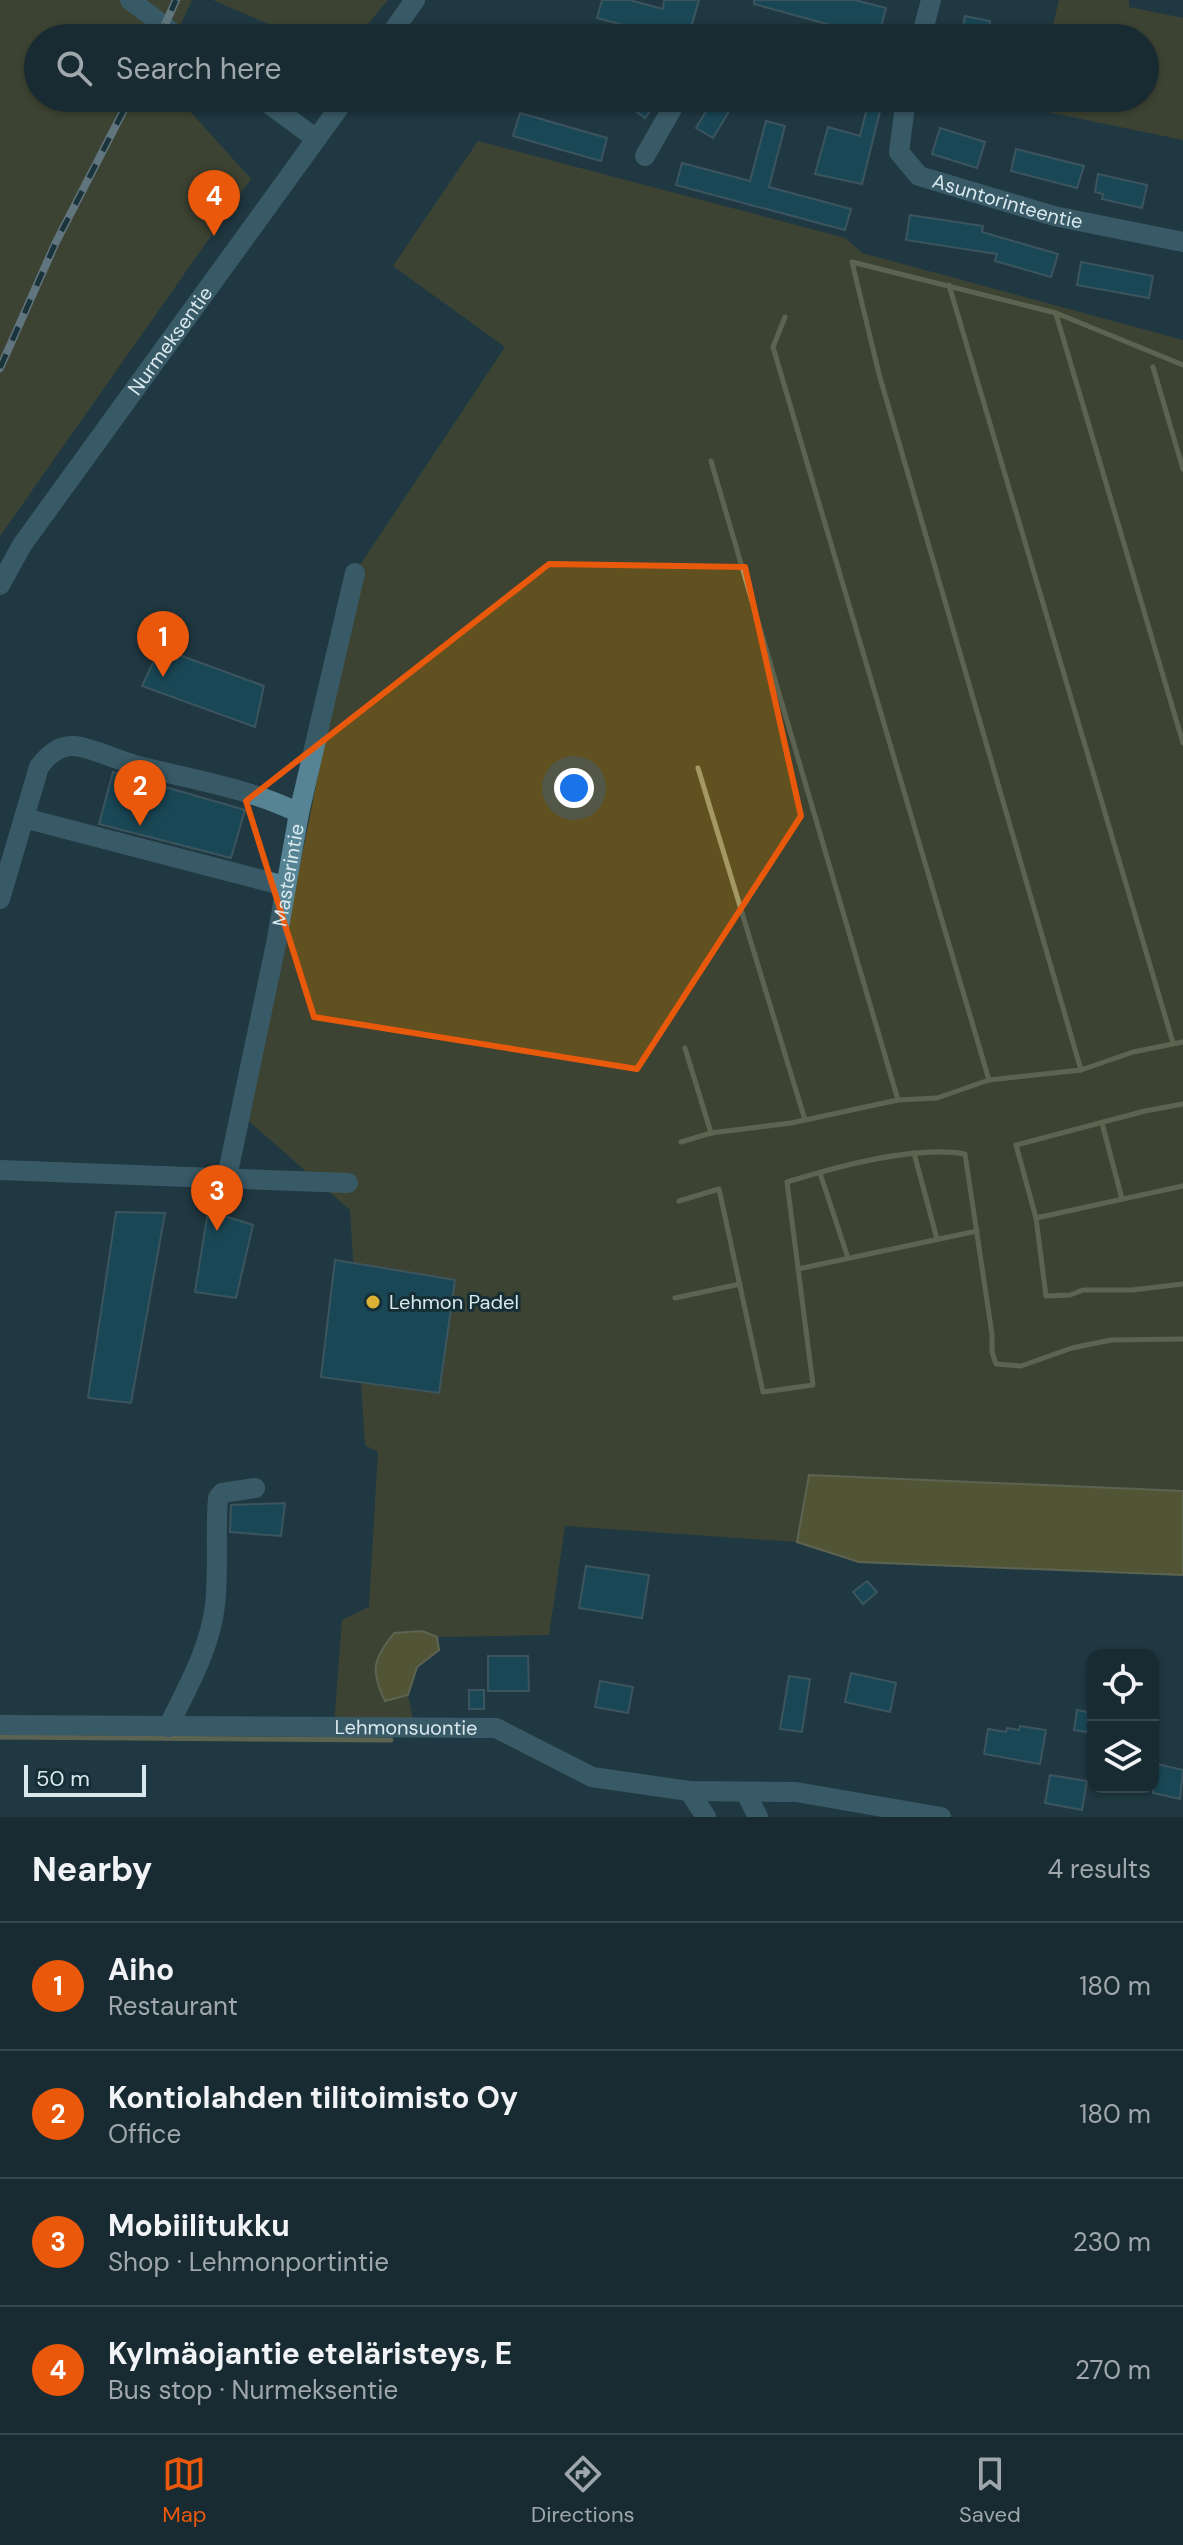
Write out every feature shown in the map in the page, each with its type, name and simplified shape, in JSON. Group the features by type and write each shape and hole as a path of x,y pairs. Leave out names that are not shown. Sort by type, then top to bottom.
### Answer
{"street":[{"path":"130,0 162,24"},
{"path":"398,24 415,0"},
{"path":"925,24 931,0"},
{"path":"280,112 315,138"},
{"name":"Nurmeksentie","path":"0,585 22,545 335,112"},
{"path":"645,156 670,112"},
{"name":"Asuntorinteentie","path":"904,112 899,152 919,176 1054,216 1183,242"},
{"name":"Masterintie","path":"227,1177 276,944 299,813 355,573"},
{"path":"0,899 39,767 50,753 73,746 137,766 228,787 299,813"},
{"path":"24,818 285,886"},
{"path":"0,1170 348,1183"},
{"path":"168,1727 200,1662 210,1632 215,1603 218,1498 222,1493 255,1488"},
{"name":"Lehmonsuontie","path":"0,1725 496,1728 592,1777 689,1791 796,1792 941,1817"},
{"path":"689,1791 706,1817"},
{"path":"746,1793 758,1817"}],"highlighted area":[{"path":"549,564 745,567 801,816 637,1069 314,1017 246,801"}],"shaded area":[{"path":"0,0 192,0 181,24 24,24 24,112 191,112 251,179 0,536"},
{"path":"213,0 388,0 368,24 269,24"},
{"path":"1059,0 1129,0 1129,7 1183,18 1183,140 1048,112 1159,112 1159,24 1053,24"},
{"path":"478,141 845,238 862,253 1183,340 1183,1491 809,1475 797,1542 565,1526 549,1635 437,1637 422,1631 385,1701 408,1695 414,1726 334,1726 342,1620 369,1607 378,1452 365,1445 350,1210 249,1121 360,565 505,347 393,266"},
{"path":"809,1475 1183,1491 1183,1575 859,1562 797,1542"},
{"path":"422,1631 437,1637 439,1650 417,1667 408,1695 385,1701 377,1681 378,1658 394,1633"}],"building":[{"path":"602,0 629,0 663,9 664,0 699,0 692,24 620,24 597,18"},
{"path":"754,0 855,0 886,8 882,24 827,24 754,4"},
{"path":"965,16 990,21 989,24 963,24"},
{"path":"706,112 729,112 713,138 696,128"},
{"path":"866,112 880,112 862,184 815,174 828,127 860,136"},
{"path":"520,113 607,138 601,161 513,136"},
{"path":"766,121 785,126 769,187 851,209 845,230 676,185 682,163 750,181"},
{"path":"940,128 985,142 977,168 932,154"},
{"path":"1016,149 1084,166 1077,188 1011,171"},
{"path":"1098,174 1147,185 1142,208 1102,199 1103,194 1095,192"},
{"path":"910,215 983,226 982,232 1058,254 1051,277 995,261 997,254 906,240"},
{"path":"1081,262 1153,276 1149,298 1077,285"},
{"path":"160,648 264,686 255,727 142,686"},
{"path":"113,772 245,810 231,858 99,824"},
{"path":"208,1211 253,1225 236,1298 195,1292"},
{"path":"116,1212 165,1213 131,1403 88,1398"},
{"path":"335,1260 455,1280 439,1393 321,1377"},
{"path":"285,1503 281,1536 230,1532 231,1505"},
{"path":"586,1566 649,1575 642,1618 579,1608"},
{"path":"867,1581 877,1592 863,1604 853,1592"},
{"path":"488,1656 528,1656 529,1691 488,1691"},
{"path":"851,1673 896,1683 890,1712 845,1702"},
{"path":"789,1676 810,1679 802,1732 780,1729"},
{"path":"600,1681 633,1687 628,1713 595,1707"},
{"path":"469,1690 484,1690 484,1709 469,1709"},
{"path":"1077,1710 1087,1712 1087,1732 1074,1730"},
{"path":"1020,1726 1046,1730 1040,1764 984,1754 988,1729 1006,1732 1007,1728 1019,1730"},
{"path":"1159,1764 1183,1770 1180,1799 1153,1793 1159,1793"},
{"path":"1050,1775 1087,1781 1082,1810 1045,1803"}],"waterway":[{"path":"1081,1070 879,374 852,262 1056,313 1183,365"},
{"path":"949,285 1173,1043"},
{"path":"1056,314 1183,743"},
{"path":"785,317 773,347 989,1080"},
{"path":"1153,367 1183,469"},
{"path":"711,461 898,1100"},
{"path":"698,768 805,1120"},
{"path":"681,1142 711,1133 791,1123 898,1100 937,1098 989,1080 1081,1070 1133,1052 1183,1042"},
{"path":"685,1048 711,1133"},
{"path":"1183,1104 1016,1145 1036,1218 1046,1296 1070,1295 1083,1290 1132,1290 1183,1284"},
{"path":"1102,1123 1122,1199"},
{"path":"679,1201 719,1189 763,1392 813,1385 787,1182 852,1164 900,1155 924,1152 965,1154 996,1364 1021,1366 1072,1348 1111,1340 1183,1339"},
{"path":"914,1153 937,1239"},
{"path":"820,1173 848,1258"},
{"path":"1036,1218 1183,1186"},
{"path":"798,1269 977,1231"},
{"path":"675,1298 740,1284"},
{"path":"0,1737 391,1740"}],"railway":[{"path":"165,24 176,0"},
{"path":"0,368 56,242 123,112"}],"place":[{"name":"Kylmäojantie eteläristeys, E","path":"214,236"},
{"name":"Aiho","path":"163,677"},
{"name":"Kontiolahden tilitoimisto Oy","path":"140,826"},
{"name":"Mobiilitukku","path":"217,1231"},
{"name":"Lehmon Padel","path":"373,1302"}]}
